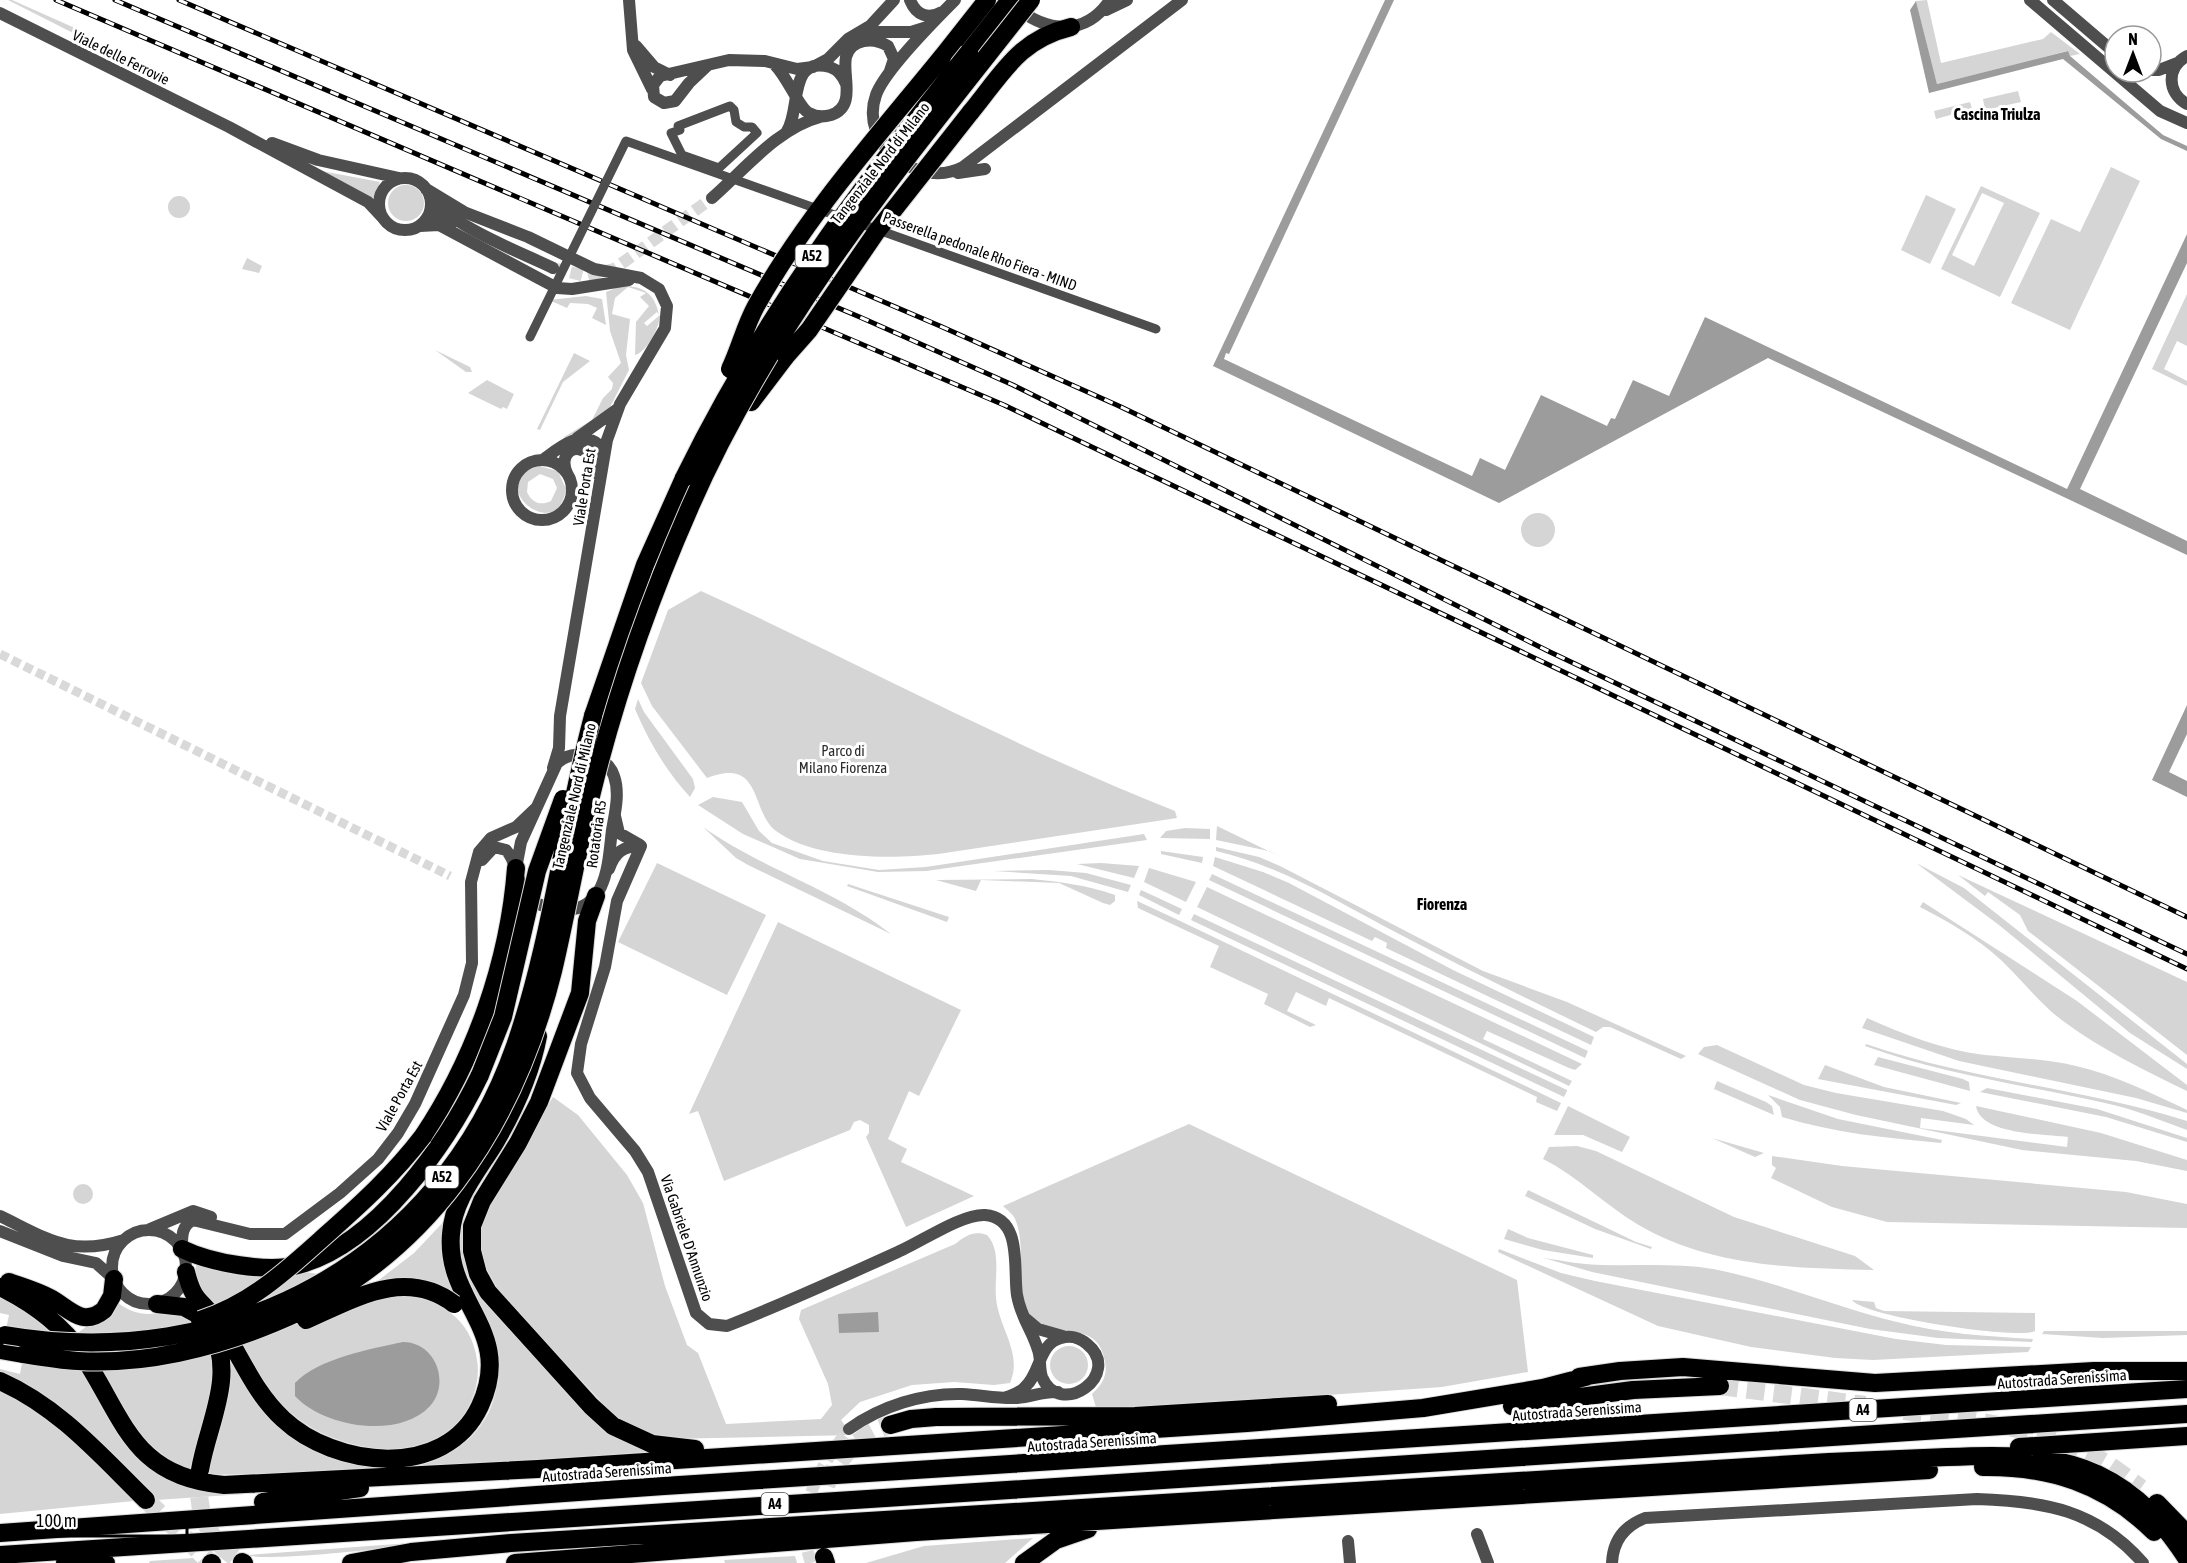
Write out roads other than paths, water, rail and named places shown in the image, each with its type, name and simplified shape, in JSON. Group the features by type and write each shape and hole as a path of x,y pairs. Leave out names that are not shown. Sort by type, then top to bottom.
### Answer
{"highway":[{"path":"684,478 702,420 734,359 756,305 829,198 987,0"},
{"name":"Tangenziale Nord di Milano","path":"2,1340 91,1344 150,1341 207,1330 252,1316 295,1296 346,1267 389,1233 433,1188 462,1151 481,1121 515,1046 536,977 575,787 593,716 642,575 684,478 749,354 811,257 877,166 1011,0"},
{"name":"Tangenziale Nord di Milano","path":"2,1340 24,1354 78,1361 152,1357 205,1347 268,1325 331,1294 393,1250 446,1196 485,1143 519,1074 544,1001 591,796 614,708 642,622 724,433 792,315 874,198 1031,0"},
{"path":"690,507 720,461 759,389 809,330 877,231 970,113 1026,46 1047,33 1071,27"},
{"path":"182,1249 217,1261 284,1267 306,1262 334,1249 372,1221 413,1180 464,1107 480,1075 503,1017 540,859 560,810 568,776 593,716"},
{"path":"43,1341 168,1329 202,1320 238,1305 266,1286 361,1204 398,1168 423,1136 450,1092 482,1018 511,909 516,868"},
{"path":"596,896 587,921 580,993 539,1102 518,1143 482,1201 472,1226 472,1251 478,1274 488,1292 591,1406 613,1426 638,1439 685,1449 778,1445 880,1446"},
{"path":"186,1272 194,1297 216,1320 262,1396 283,1419 318,1442 365,1457 414,1456 442,1447 459,1435 474,1418 487,1388 482,1347 461,1303 452,1256 451,1235 454,1216 462,1196 497,1139 526,1079 533,1062 544,1001"},
{"path":"0,1279 47,1296 75,1316 84,1318 95,1316 104,1310 112,1296 114,1279"},
{"path":"110,1361 153,1362 199,1358 268,1337 361,1296 390,1286 425,1289 461,1303"},
{"path":"0,1287 32,1305 67,1335 99,1381 129,1437 147,1456 184,1477 210,1484 239,1485 538,1469 880,1446"},
{"path":"157,1304 184,1307 207,1320 229,1344"},
{"path":"200,1470 221,1389 218,1345 207,1320"},
{"name":"A4","path":"880,1446 1247,1423 1423,1408 1543,1388 1589,1376 1683,1367 1875,1383 2094,1371 2187,1371"},
{"path":"890,1425 930,1417 1124,1416 1452,1395 1589,1376"},
{"path":"0,1381 29,1395 57,1414 146,1500"},
{"path":"1247,1423 1447,1414 1633,1390 1720,1386"},
{"name":"Autostrada Serenissima","path":"0,1533 652,1487 2187,1389"},
{"name":"A4","path":"0,1555 2187,1414"},
{"path":"351,1563 457,1547 625,1546 2187,1436"},
{"path":"1829,1462 2018,1455 2065,1462 2104,1478 2137,1500 2164,1527 2187,1559"},
{"path":"417,1563 491,1551 916,1532 2001,1467 2060,1475 2102,1491 2147,1525 2180,1563"},
{"path":"96,1526 387,1483 538,1469"},
{"path":"2141,1488 2187,1534"},
{"path":"1024,1563 1046,1545 1077,1532 1227,1514"},
{"path":"514,1563 625,1546"},
{"path":"64,1563 106,1563"}],"street":[{"path":"628,0 634,53 648,75 655,98 663,103 673,103 707,66"},
{"path":"786,132 794,118 796,94 801,76 828,59 848,39 870,26 894,0"},
{"path":"910,0 915,10 923,15 933,16 944,12"},
{"path":"955,0 889,75 876,95 873,110 874,126 881,142 900,161 912,169 942,175 985,169"},
{"path":"1011,0 1017,8 1033,20 1051,27 1071,27 1127,0"},
{"path":"1097,15 1110,0"},
{"path":"942,175 963,167 1182,0"},
{"path":"2030,0 2160,111 2187,123"},
{"path":"2053,0 2103,43"},
{"name":"Viale delle Ferrovie","path":"0,13 229,127 368,202 382,217"},
{"path":"858,33 911,32 931,25"},
{"path":"632,37 650,62 679,81 680,96"},
{"path":"711,198 786,132 802,122 835,113 842,108 846,100 847,54 855,45 865,40 878,41 891,50 894,59 889,75"},
{"path":"652,89 657,79 738,60 797,69 828,67 836,70 844,79 847,87"},
{"path":"2163,68 2182,60"},
{"path":"2182,60 2173,70 2171,85 2175,94 2187,104"},
{"path":"775,65 805,111 822,117"},
{"path":"2163,80 2171,85"},
{"path":"730,106 734,110 736,122 744,127 752,127 758,133 719,168 682,155 676,147 671,133 680,130 678,126 730,106"},
{"name":"Viale delle Ferrovie","path":"229,127 318,160 399,178"},
{"name":"Passerella pedonale Rho Fiera - MIND","path":"530,337 626,141 1156,329"},
{"path":"469,226 441,218 412,229 395,228 382,217 379,209 380,196 387,184 399,178 414,179 439,207 469,226 553,268"},
{"path":"423,223 431,206 428,192"},
{"path":"428,192 464,212 528,237 594,269 634,276 650,282"},
{"path":"423,223 439,225 557,288 573,289 630,280 650,282"},
{"name":"Viale Porta Est","path":"553,768 558,755 560,716 603,457 620,404 668,323 665,300 659,289 650,282"},
{"path":"599,476 590,455 580,449 570,452 563,460 572,493 564,511 555,517 541,520 525,515 512,499 513,480 524,465 544,459 611,416 620,404"},
{"path":"572,441 592,440 600,448 603,457"},
{"path":"544,459 556,463 568,474"},
{"name":"Viale Porta Est","path":"560,716 568,747 577,754"},
{"path":"516,868 519,849 553,768 560,760 577,754"},
{"name":"Rotatoria R5","path":"577,754 597,759 613,772 617,788 606,877 596,896"},
{"name":"Viale Porta Est","path":"182,1249 183,1231 190,1221 202,1220 259,1235 292,1232 378,1159 398,1134 443,1044 468,985 472,963 471,890 479,852 496,835 516,827 537,807"},
{"path":"615,815 619,833 641,846"},
{"path":"606,877 618,851 626,847 641,846"},
{"name":"Via Gabriele D'Annunzio","path":"641,846 617,901 605,967 581,1044 577,1073 590,1098 635,1151 648,1172 694,1308 700,1318 713,1326 727,1326 903,1250 959,1222 985,1215 1001,1221 1013,1238 1017,1294 1022,1315 1038,1347 1040,1362"},
{"path":"474,870 494,847 506,850 526,894 532,901 548,908 576,909 584,906 596,896"},
{"name":"Viale Porta Est","path":"147,1230 193,1211 208,1214 225,1226"},
{"path":"0,1216 46,1238 75,1248 103,1246 147,1230 164,1233 182,1249 186,1272 175,1294 157,1304 143,1304 128,1297 114,1279 96,1263 63,1256 0,1231"},
{"path":"114,1279 114,1257 124,1240"},
{"path":"849,1429 886,1408 926,1398 954,1395 1005,1398 1058,1392 1075,1394 1083,1390 1095,1378 1097,1370 1097,1361 1090,1346 1075,1338 1038,1329 1022,1315"},
{"path":"1005,1398 1028,1385 1047,1347 1056,1340 1067,1337"},
{"path":"1040,1362 1046,1384 1058,1392"},
{"path":"1612,1563 1615,1544 1620,1535 1627,1527 1645,1518 1977,1499 2025,1502 2072,1512 2107,1530 2144,1563"},
{"path":"1477,1534 1488,1563"},
{"path":"1348,1541 1350,1563"}],"tunnel":[{"path":"553,268 585,276 614,269 712,198"},
{"path":"0,654 450,876"},
{"path":"1720,1386 1865,1405"},
{"path":"1904,1411 2004,1426 2053,1439 2099,1459 2141,1488"},
{"path":"819,1538 818,1520 821,1502 826,1485 835,1469 845,1454 859,1442 873,1432 890,1425"},
{"path":"811,1563 806,1544 807,1508 819,1475 849,1429"},
{"path":"200,1470 199,1499 206,1523 220,1544 242,1562"},
{"path":"146,1500 211,1563"}],"railway":[{"path":"56,0 1004,405 2187,969"},
{"path":"115,0 862,318 1013,385 1550,652 2187,954"},
{"path":"179,0 940,326 1119,406 2187,917"}],"district":[{"name":"Cascina Triulza","path":"1997,114"},
{"name":"Fiorenza","path":"1442,904"}],"park label":[{"name":"Parco di Milano Fiorenza","path":"843,758"}]}
